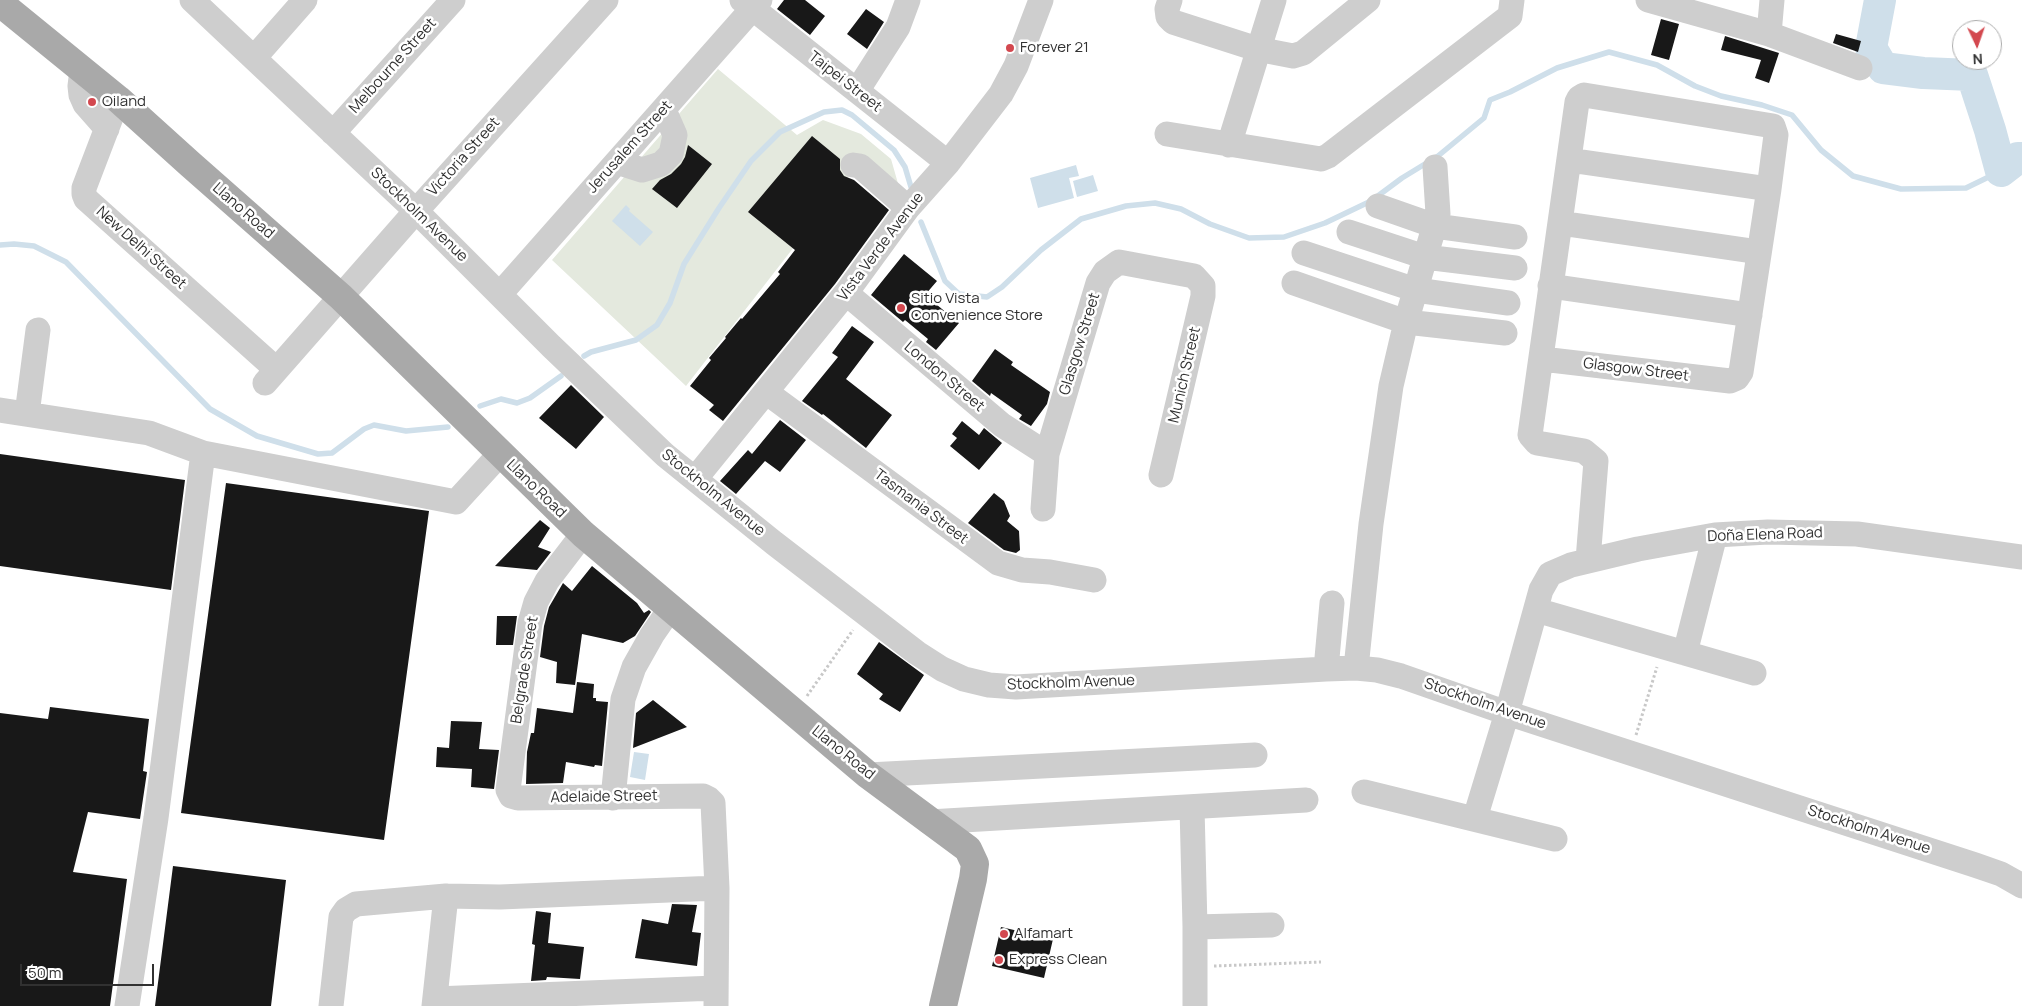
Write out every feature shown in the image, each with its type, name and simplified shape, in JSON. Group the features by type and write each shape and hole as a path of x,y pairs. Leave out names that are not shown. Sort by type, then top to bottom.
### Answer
{"main road":[{"name":"Llano Road","path":"0,3 118,99 341,297 583,534 868,775 968,849 975,864 968,904 943,1006"}],"street":[{"name":"Stockholm Avenue","path":"192,0 416,211 629,422 695,479 916,653 964,679 989,685 1016,687 1326,668 1377,670 1401,676 1507,713 1984,868 2001,874 2022,886"},
{"path":"254,58 304,0"},
{"name":"Melbourne Street","path":"333,133 453,0"},
{"name":"Victoria Street","path":"271,376 606,0"},
{"path":"857,91 898,26 908,0"},
{"name":"Vista Verde Avenue","path":"695,479 846,293 908,208 948,163 990,109 1010,80 1041,0"},
{"path":"1170,0 1167,9 1168,17 1173,22 1258,49 1293,56 1303,53 1368,0"},
{"path":"1229,145 1274,0"},
{"path":"1167,134 1321,159 1328,156 1510,16 1512,0"},
{"path":"1648,0 1769,34 1860,68"},
{"path":"1769,34 1772,0"},
{"name":"Taipei Street","path":"752,3 857,91 948,163"},
{"name":"Jerusalem Street","path":"500,294 664,110 752,3"},
{"path":"82,70 81,95 85,104 107,129"},
{"path":"1550,286 1750,315 1770,189 1776,135 1773,126 1584,95 1576,102 1550,286 1542,359 1530,435 1537,443 1584,451 1596,461 1588,560"},
{"name":"New Delhi Street","path":"118,99 84,188 86,199 271,376"},
{"path":"617,162 642,170 661,164 671,154 675,135 664,110"},
{"path":"1569,160 1770,189"},
{"path":"853,165 860,166 908,208"},
{"path":"1356,668 1371,524 1385,424 1396,360 1435,226 1438,200 1435,167"},
{"path":"1378,206 1435,226 1515,237"},
{"path":"1560,223 1759,252"},
{"path":"1349,232 1426,257 1514,268"},
{"path":"1304,253 1416,290 1508,303"},
{"name":"Glasgow Street","path":"1043,509 1048,454 1098,283 1105,272 1119,262 1194,276"},
{"name":"Munich Street","path":"1161,475 1204,296 1203,286 1194,276"},
{"path":"1294,284 1406,322 1505,333"},
{"name":"London Street","path":"846,293 1002,425 1048,454"},
{"name":"Glasgow Street","path":"1542,359 1730,381 1737,378 1742,372 1750,315"},
{"path":"27,414 38,330"},
{"name":"Tasmania Street","path":"766,392 998,564 1022,570 1050,572 1094,580"},
{"path":"0,410 149,433 203,453 456,502 500,454"},
{"path":"127,1006 156,818 203,453"},
{"name":"Doña Elena Road","path":"1475,818 1507,713 1541,590 1550,574 1588,560 1638,549 1715,535 1768,532 1857,534 2022,557"},
{"name":"Belgrade Street","path":"508,790 530,623 536,602 546,581 583,534"},
{"path":"1674,650 1715,535"},
{"path":"1326,668 1332,603"},
{"path":"613,798 622,699 634,667 652,635 670,609"},
{"path":"1536,610 1754,674"},
{"path":"868,775 1254,755"},
{"name":"Adelaide Street","path":"508,790 511,796 518,798 703,796 713,803 717,888"},
{"path":"1364,792 1554,839"},
{"path":"929,822 1306,800"},
{"path":"1192,807 1196,927 1195,1006"},
{"path":"331,1006 341,917 346,910 356,904 446,896 500,897 717,888 716,997 435,1003 446,896"},
{"path":"1196,927 1272,925"}],"path":[{"path":"795,713 865,613"},
{"path":"1630,752 1674,650"},
{"path":"1195,966 1321,962"}],"shaded area":[{"path":"718,69 797,135 823,120 861,134 891,159 901,194 853,171 686,386 552,260"},
{"path":"1076,165 1079,176 1069,178 1074,198 1038,208 1030,178"},
{"path":"1093,175 1098,191 1077,197 1073,181"},
{"path":"626,205 630,209 629,211 653,232 640,246 612,221"},
{"path":"634,752 649,754 645,780 630,777"}],"building":[{"path":"784,0 805,0 825,16 810,35 777,9"},
{"path":"866,9 884,22 867,49 847,34"},
{"path":"1661,19 1679,24 1669,60 1651,55"},
{"path":"1836,34 1861,41 1858,52 1833,43"},
{"path":"1725,36 1779,53 1769,83 1755,78 1761,60 1721,50"},
{"path":"812,136 840,159 840,170 844,176 854,180 889,210 835,284 723,421 709,410 714,405 690,386 711,360 709,358 725,337 780,274 778,272 795,250 748,212"},
{"path":"688,145 712,164 677,208 652,189 660,180 671,174 681,164"},
{"path":"904,254 937,281 925,295 959,323 936,350 926,342 928,339 905,320 903,322 871,295"},
{"path":"852,326 874,342 846,379 892,415 866,448 823,414 802,401 838,357 832,353"},
{"path":"995,349 1013,362 1011,365 1050,392 1047,404 1031,426 1019,419 1022,415 991,393 990,396 972,381"},
{"path":"571,385 604,417 576,449 539,418"},
{"path":"780,420 806,440 780,472 765,461 736,494 720,481 748,450 752,454"},
{"path":"962,421 979,435 984,428 1002,443 979,470 950,446 957,438 952,434"},
{"path":"0,454 185,480 171,590 0,566"},
{"path":"226,483 429,511 384,840 181,813"},
{"path":"994,493 1004,501 1010,516 1007,521 1019,531 1020,550 1016,553 1004,550 968,523"},
{"path":"540,520 550,528 538,547 551,552 537,570 495,566"},
{"path":"592,566 637,603 644,613 649,610 651,612 635,636 623,643 582,634 575,685 556,683 557,662 540,657 544,626 549,607 563,583 572,591"},
{"path":"497,616 517,616 513,645 496,645"},
{"path":"879,642 924,675 900,712 879,699 883,694 857,674"},
{"path":"577,682 594,684 593,698 596,698 596,701 608,702 602,766 595,765 594,767 566,762 563,783 526,784 527,752 531,733 534,733 537,708 573,713"},
{"path":"653,700 687,727 633,748 636,713"},
{"path":"50,707 149,719 143,771 147,772 140,819 88,812 73,872 127,879 110,1006 0,1006 0,713 48,719"},
{"path":"451,721 482,722 479,749 499,750 494,789 471,787 472,769 436,767 437,747 449,748"},
{"path":"173,866 286,880 271,1006 155,1006"},
{"path":"672,904 697,905 692,932 701,933 697,966 635,958 642,919 668,924"},
{"path":"536,911 551,913 548,943 584,947 580,979 547,977 546,980 531,981 535,945 532,944"},
{"path":"1001,927 1053,939 1044,978 992,966"}],"waterway":[{"path":"1880,0 1871,48 1883,68 1923,73 1972,75 2001,171 2018,158 2022,158"},
{"path":"921,222 945,281 959,294 987,297 1002,287 1041,250 1081,219 1126,206 1155,203 1181,209 1210,224 1249,238 1284,237 1325,223 1371,201 1402,178 1438,156 1484,118 1490,100 1557,68 1609,52 1657,65 1695,86 1721,96 1762,105 1792,115 1821,150 1853,176 1901,189 1966,188 2001,171"},
{"path":"584,356 591,352 636,340 657,325 670,303 684,264 719,208 751,161 780,132 824,112 842,110 852,115 894,150 905,167 911,187"},
{"path":"0,245 34,246 66,262 210,409 257,436 318,454 332,453 364,429 374,425 406,431 448,427"},
{"path":"480,406 501,399 517,403 530,398 561,376"}],"place":[{"name":"Forever 21","path":"1010,48"},
{"name":"Oiland","path":"92,102"},
{"name":"Sitio Vista Convenience Store","path":"901,308"},
{"name":"Alfamart","path":"1004,934"},
{"name":"Express Clean","path":"999,960"}]}
